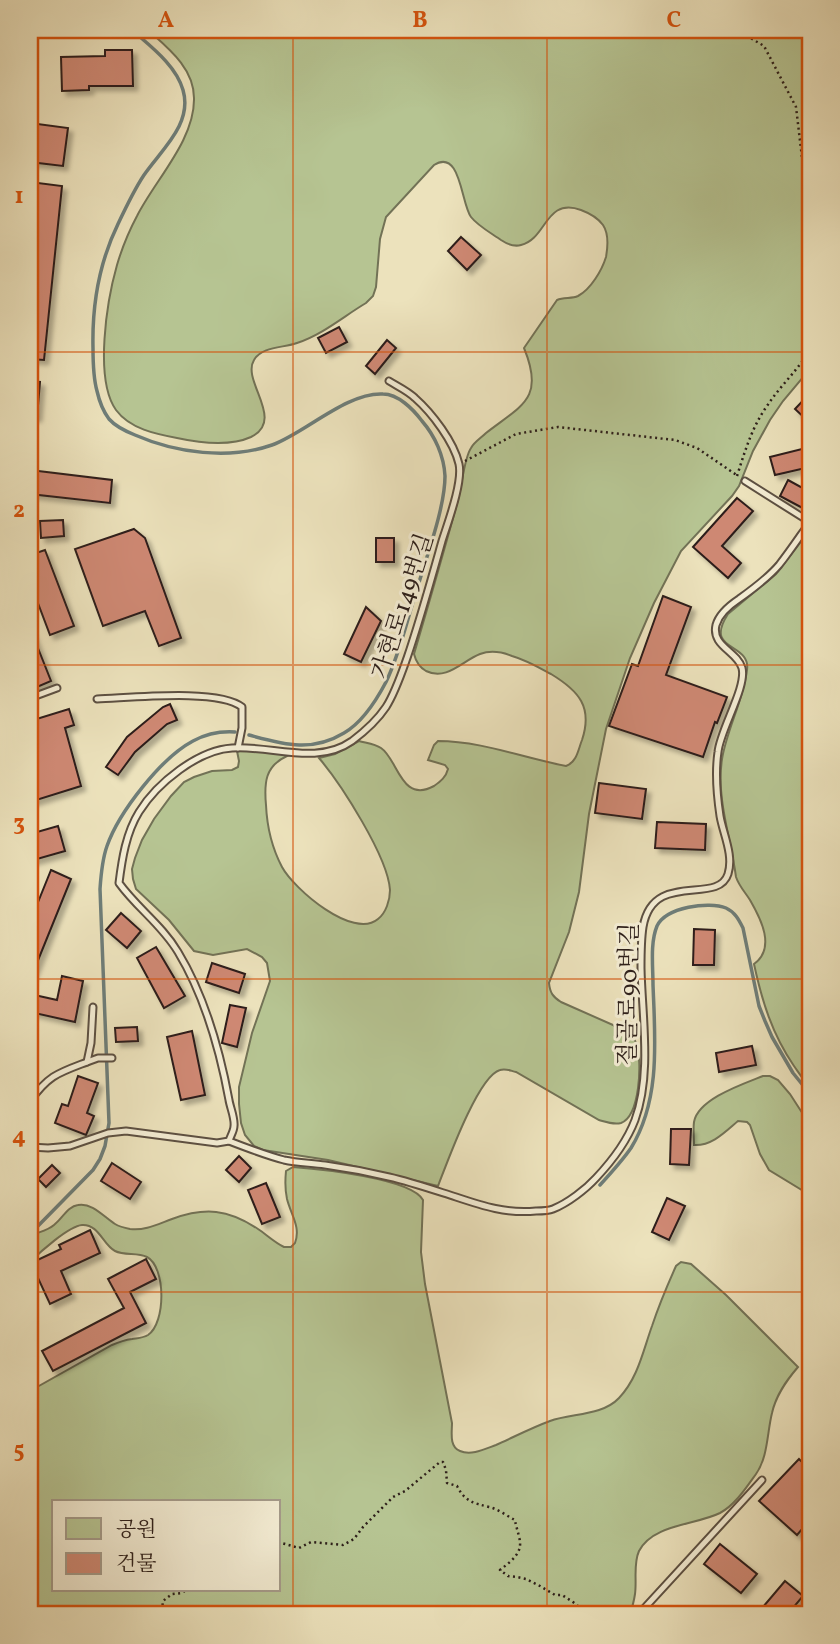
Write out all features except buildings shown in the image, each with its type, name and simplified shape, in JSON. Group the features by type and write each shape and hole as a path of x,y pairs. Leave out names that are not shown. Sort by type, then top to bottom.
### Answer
{"lane":[{"path":"389,380 414,397 435,419 459,464"},
{"name":"가현로149번길","path":"229,1141 234,1126 225,1078 192,978 164,932 129,897 119,883 121,859 129,835 139,812 159,788 190,762 212,751 238,748 303,754 326,752 350,743 386,708 399,681 417,626 454,499 459,464"},
{"path":"745,481 810,522"},
{"name":"절골로90번길","path":"229,1141 288,1161 353,1169 394,1178 483,1207 512,1212 553,1209 587,1188 622,1144 635,1119 643,1087 645,1056 641,953 647,912 654,902 674,892 721,885 730,868 720,815 717,758 743,673 741,664 722,646 716,636 716,626 720,616 732,604 760,584 778,566 810,522"},
{"path":"30,698 57,688"},
{"path":"97,699 191,696 235,701 242,707 243,714 238,748"},
{"path":"87,1062 93,1007"},
{"path":"30,1101 42,1084 51,1077 99,1058 112,1058"},
{"path":"30,1147 70,1146 108,1133 126,1131 217,1143 229,1141"},
{"path":"639,1614 762,1480"}],"path":[{"path":"737,30 764,46 796,107 810,225"},
{"path":"737,476 752,431 768,403 810,350"},
{"path":"459,464 516,434 558,427 675,440 697,448 745,481"},
{"path":"280,1543 299,1548 311,1542 343,1545 354,1539 393,1497 443,1462 447,1483 457,1486 462,1496 480,1507 487,1506 515,1520 516,1531 521,1539 520,1549 517,1556 500,1570 508,1576 526,1579 555,1595 562,1595 588,1614"},
{"path":"157,1614 162,1610 163,1601 172,1594 183,1592"}],"green space":[{"path":"148,30 810,30 810,369 770,420 732,496 681,551 630,658 606,729 589,814 579,892 569,932 549,983 552,994 561,1002 622,1029 633,1038 637,1045 639,1064 636,1100 627,1118 621,1123 610,1123 599,1120 516,1072 500,1070 482,1087 473,1103 438,1186 254,1146 245,1135 241,1123 239,1087 252,1033 270,981 267,963 247,949 213,955 194,951 169,920 136,889 132,869 142,840 154,819 184,782 212,771 238,767 237,751 256,749 275,752 287,756 270,770 265,797 271,837 282,867 311,899 325,909 354,923 367,924 378,919 387,906 390,890 387,876 362,821 319,758 335,754 359,741 373,745 387,754 407,785 423,790 434,786 445,777 448,769 445,765 428,760 438,741 486,747 566,766 575,759 586,718 581,701 561,680 527,662 500,653 480,654 441,674 426,671 418,664 414,654 472,446 526,399 531,390 532,379 524,348 557,300 578,296 595,279 606,257 606,232 599,220 581,210 560,209 530,241 518,246 508,244 471,217 459,180 450,164 443,162 434,165 386,217 380,239 373,296 315,335 297,343 262,352 254,360 253,379 264,411 261,430 242,440 214,443 169,436 136,426 116,410 109,396 104,360 106,318 117,265 126,240 145,202 181,144 193,114 194,98 190,77 185,68"},
{"path":"810,530 810,1087 794,1066 769,1017 754,964 764,950 762,924 736,877 722,804 721,774 724,748 747,670 742,655 724,641 721,635 728,614 776,574"},
{"path":"763,1076 778,1080 810,1125 810,1195 769,1170 747,1122 738,1121 712,1141 694,1145 694,1122 704,1106 722,1093"},
{"path":"293,1167 323,1170 383,1180 415,1192 423,1200 421,1252 452,1423 453,1443 456,1449 469,1453 496,1445 550,1421 595,1411 612,1404 626,1390 635,1373 676,1266 681,1262 691,1264 798,1367 776,1400 765,1453 756,1474 731,1506 720,1513 664,1530 646,1542 636,1561 635,1594 630,1614 30,1614 30,1391 112,1345 148,1335 158,1319 161,1295 158,1272 147,1257 115,1251 93,1228 76,1226 30,1262 30,1236 51,1227 71,1208 83,1205 93,1208 117,1225 130,1229 146,1228 195,1213 226,1214 247,1222 284,1247 291,1247 295,1243 297,1232 285,1185 286,1171"}],"waterway":[{"path":"132,30 175,72 185,102 180,125 144,175 127,205 101,269 94,316 93,364 98,394 109,419 128,432 168,446 203,452 238,452 272,445 355,399 383,394 405,403 414,412 435,440 443,461 445,476 439,518 399,648 378,696 351,728 320,743 285,744 249,735"},
{"path":"35,1229 93,1170 105,1146 109,1123 100,889 107,846 131,802 168,760 198,739 213,734 235,732"},
{"path":"600,1185 631,1148 647,1109 652,1089 655,1047 653,940 662,919 678,910 719,906 736,916 743,928 759,1006 765,1021 793,1073 810,1094"}]}
